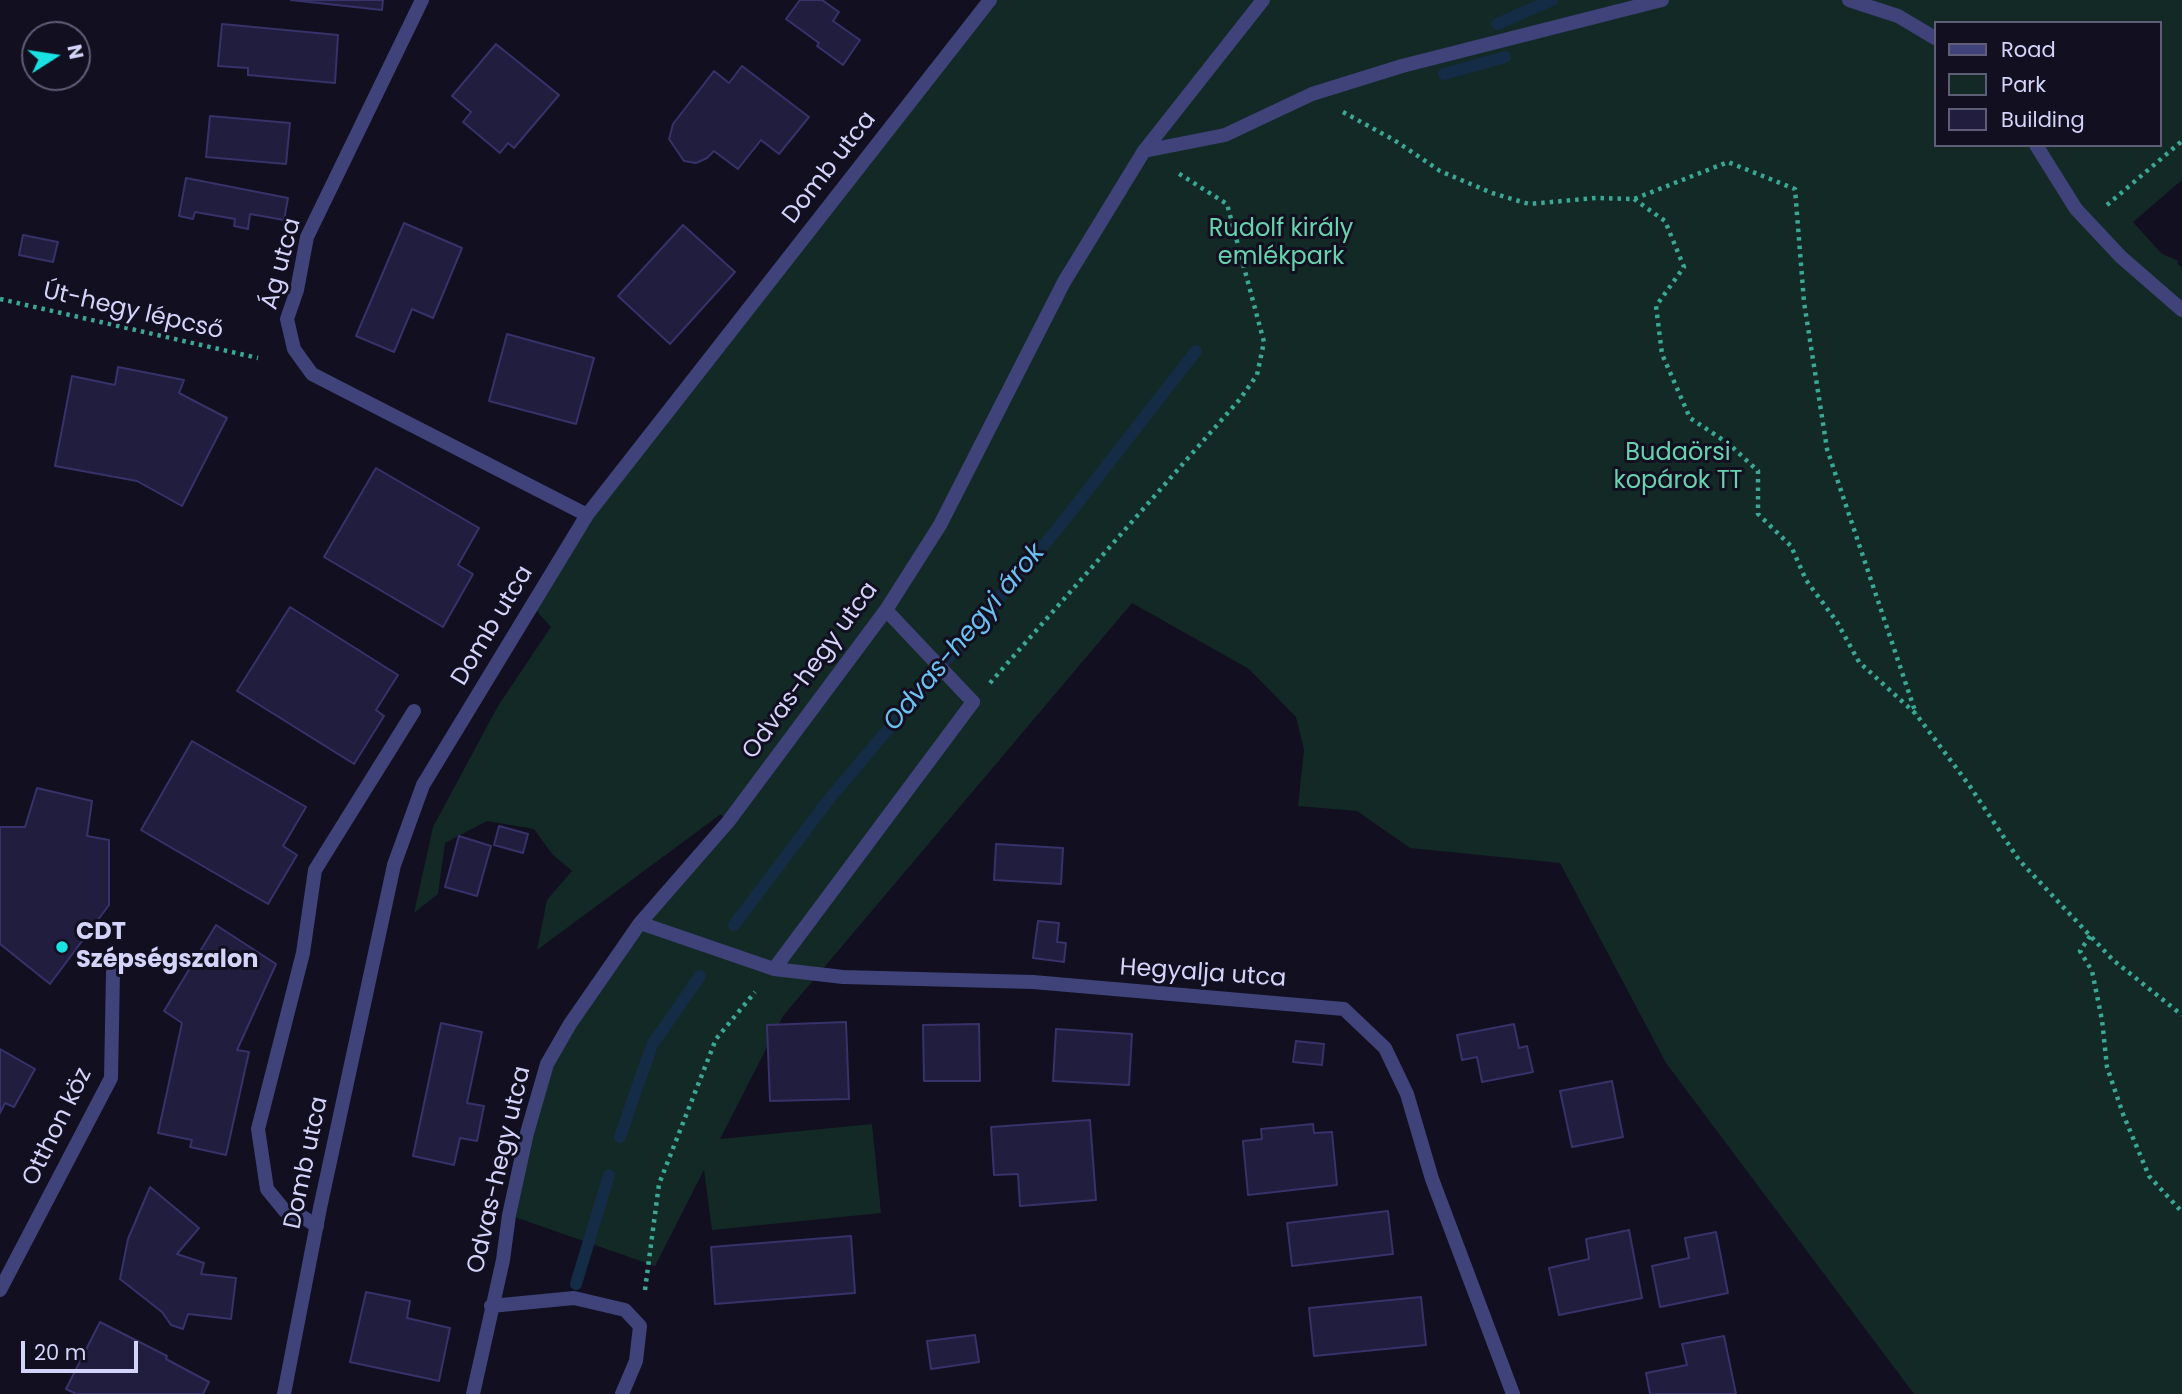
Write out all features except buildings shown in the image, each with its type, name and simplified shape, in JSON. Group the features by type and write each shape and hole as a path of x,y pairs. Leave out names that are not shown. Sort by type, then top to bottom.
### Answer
{"street":[{"name":"Ág utca","path":"422,0 307,237 297,290 288,319 294,349 312,373 587,514"},
{"name":"Domb utca","path":"284,1394 394,865 423,785 587,514 989,0"},
{"name":"Odvas-hegy utca","path":"473,1394 527,1133 547,1064 583,1003 640,923 729,822 886,610 940,525 1064,282 1144,151 1263,0"},
{"path":"1144,151 1225,135 1312,94 1402,66 1662,0"},
{"path":"1849,0 1898,16 1934,37"},
{"path":"2037,147 2076,209 2121,257 2182,310"},
{"path":"774,969 973,702 886,610"},
{"path":"317,1226 301,1216 285,1211 267,1189 258,1129 303,953 314,870 414,712"},
{"name":"Hegyalja utca","path":"640,923 774,969 843,978 1032,982 1344,1009 1385,1048 1407,1094 1432,1179 1513,1394"},
{"name":"Otthon köz","path":"0,1290 111,1078 113,972"},
{"path":"491,1306 574,1298 625,1310 640,1326 636,1360 622,1394"}],"path":[{"path":"1312,94 1440,171 1492,193 1529,204 1596,198 1633,199 1728,162 1795,189 1804,302 1827,449 1916,714"},
{"path":"2088,221 2182,141"},
{"path":"973,702 1231,409 1257,375 1264,342 1227,204 1144,151"},
{"path":"1633,199 1665,221 1684,267 1656,306 1662,354 1690,418 1729,444 1758,471 1758,514 1791,546 1806,580 1837,622 1858,662 1916,714 1969,785 2019,860 2113,960 2182,1015"},
{"name":"Út-hegy lépcső","path":"0,299 258,358"},
{"path":"2090,936 2080,951 2092,971 2102,1020 2107,1067 2149,1177 2182,1212"},
{"path":"640,1326 659,1184 716,1039 774,969"}],"green space":[{"name":"Budaörsi kopárok TT","path":"984,0 2182,0 2182,180 2133,222 2162,254 2179,261 2177,263 2182,268 2182,1394 1914,1394 1666,1063 1560,863 1410,848 1357,811 1298,806 1304,750 1296,717 1249,669 1132,603 783,1016 720,1139 872,1124 881,1213 712,1230 704,1170 655,1266 509,1215 527,1133 570,1024 728,822 721,814 537,950 547,900 572,871 552,854 534,829 487,821 445,843 438,894 414,913 433,827 498,706 551,627 532,606 587,515"}],"waterway":[{"name":"Odvas-hegyi árok","path":"1497,24 1552,0"},
{"name":"Odvas-hegyi árok","path":"1444,74 1505,57"},
{"name":"Odvas-hegyi árok","path":"734,925 830,798 1059,527 1196,351"},
{"name":"Odvas-hegyi árok","path":"620,1137 652,1045 700,976"},
{"name":"Odvas-hegyi árok","path":"576,1284 609,1175"}],"place":[{"name":"CDT Szépségszalon","path":"62,947"}],"park label":[{"name":"Rudolf király emlékpark","path":"1281,244"}]}
